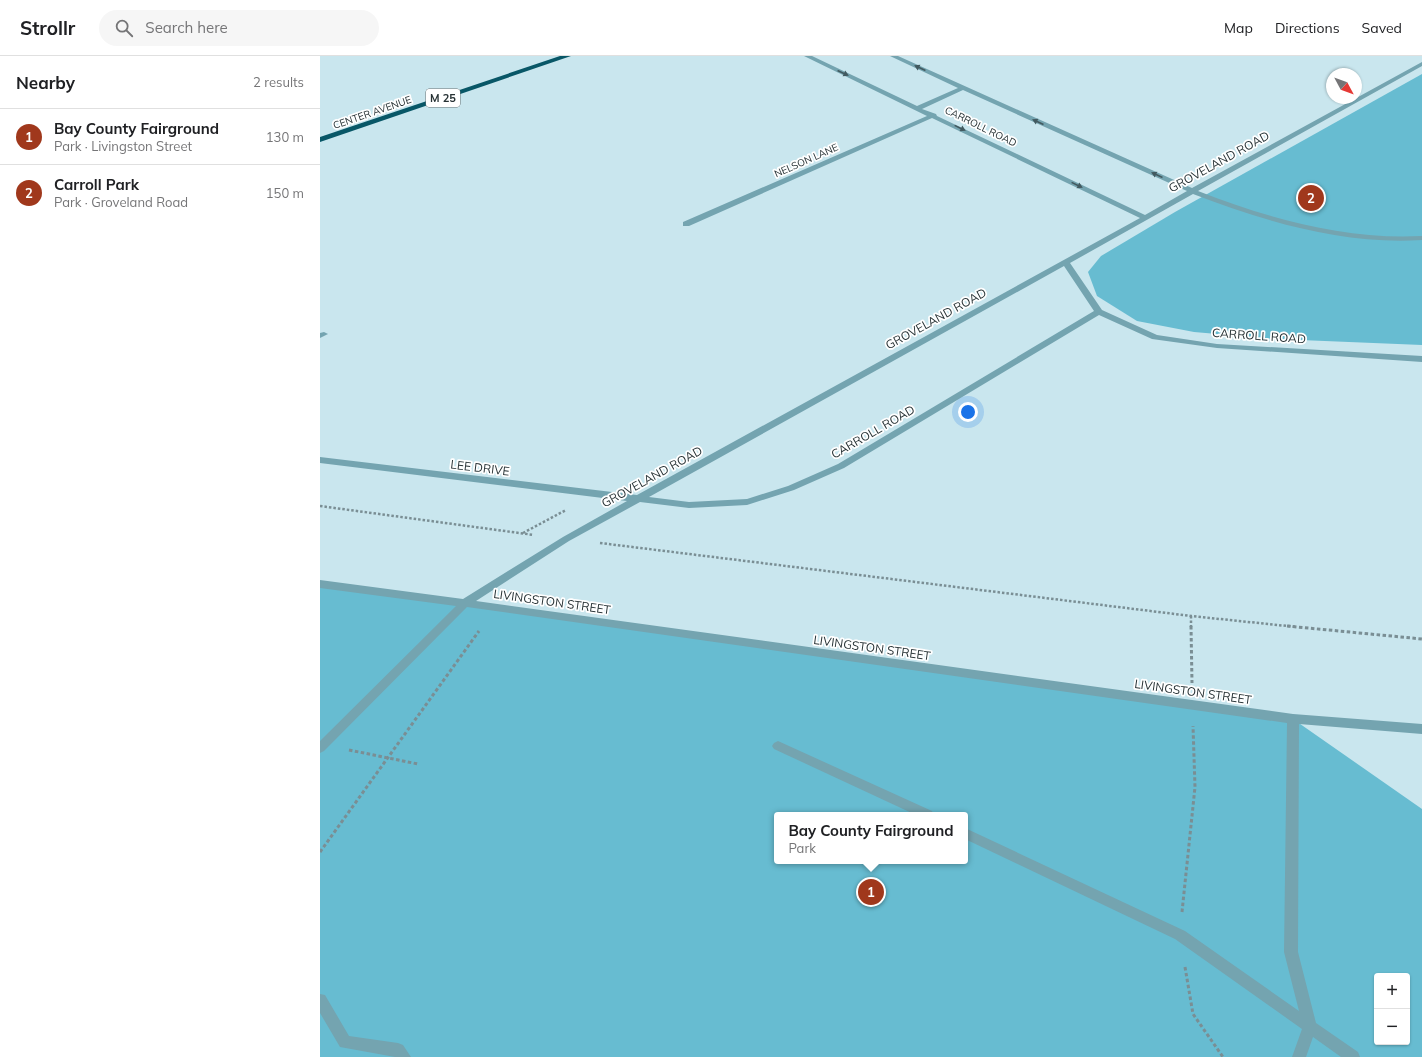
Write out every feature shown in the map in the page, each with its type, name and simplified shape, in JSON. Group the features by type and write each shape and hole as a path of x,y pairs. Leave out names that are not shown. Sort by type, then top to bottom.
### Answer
{"highway":[{"name":"CENTER AVENUE","path":"320,140 567,56"}],"street":[{"name":"CARROLL ROAD","path":"808,56 934,115 1144,217"},
{"path":"893,56 1192,191 1243,211 1294,225 1374,238 1400,240 1422,238"},
{"name":"GROVELAND ROAD","path":"321,746 465,603 566,539 1422,64"},
{"path":"918,108 963,88"},
{"name":"NELSON LANE","path":"686,224 934,115"},
{"path":"1065,261 1099,312"},
{"name":"CARROLL ROAD","path":"637,499 689,505 747,502 791,488 841,466 1099,312 1155,337 1217,346 1422,359"},
{"name":"LEE DRIVE","path":"320,460 637,499"},
{"name":"LIVINGSTON STREET","path":"320,584 465,603 1193,706 1293,719 1422,729"},
{"path":"1293,719 1291,952 1310,1026 1299,1057"},
{"path":"778,746 921,812"},
{"path":"968,834 1180,934 1353,1057"},
{"path":"320,1000 345,1042 398,1050 404,1057"}],"path":[{"path":"320,506 522,534 1191,616 1422,639"},
{"path":"522,534 567,510"},
{"path":"1191,616 1195,787 1180,934 1193,1014 1222,1057"},
{"path":"320,852 479,632"},
{"path":"321,746 418,764"}],"shaded area":[{"path":"1422,74 1422,345 1276,339 1194,332 1137,321 1097,296 1088,272 1101,256 1175,212"},
{"path":"320,585 1293,719 1422,809 1422,1057 320,1057"}],"place":[{"name":"Carroll Park","path":"1311,198"},
{"name":"Bay County Fairground","path":"871,892"}]}
